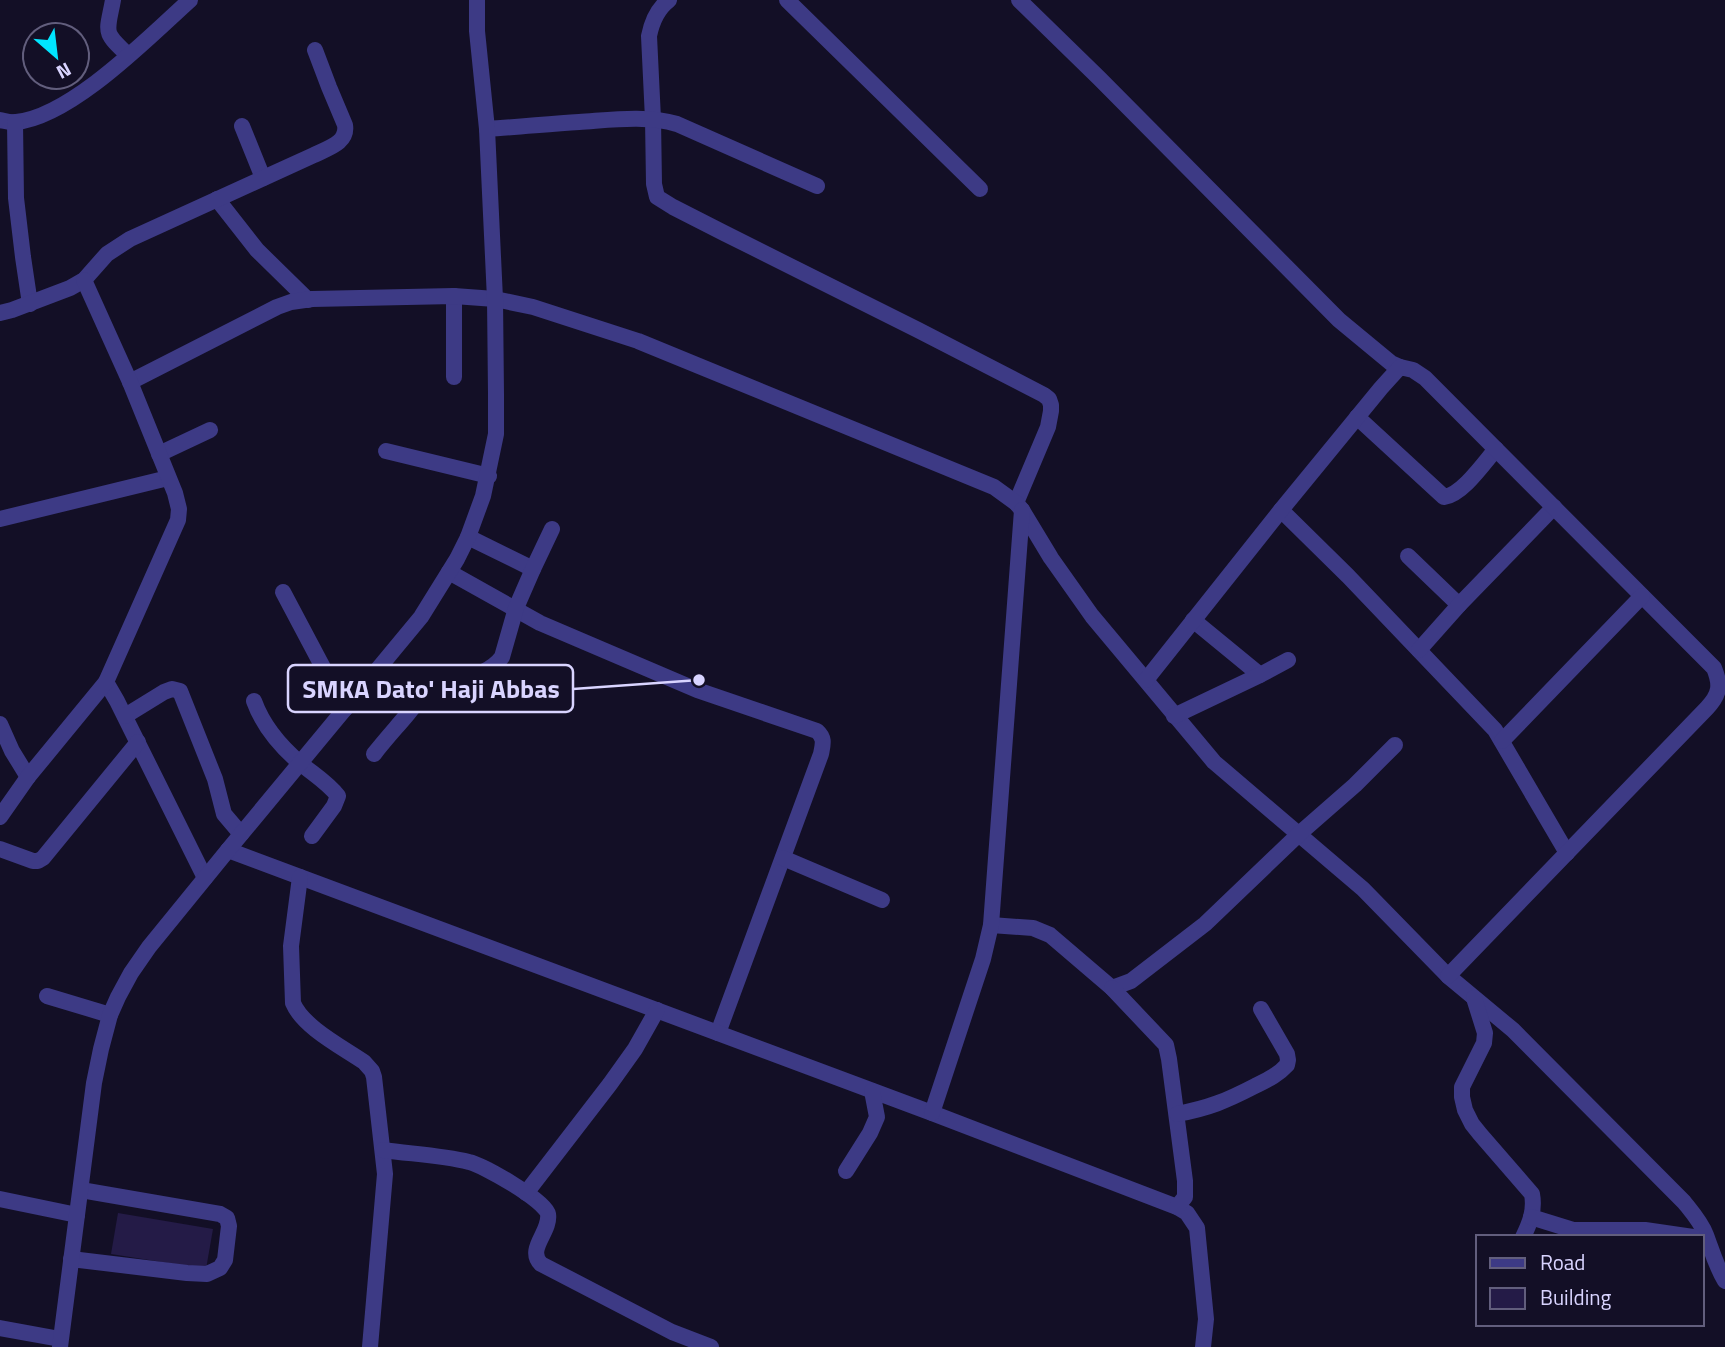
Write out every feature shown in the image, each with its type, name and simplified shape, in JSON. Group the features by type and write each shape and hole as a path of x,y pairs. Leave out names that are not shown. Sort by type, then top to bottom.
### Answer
{"street":[{"path":"113,0 109,35 128,55"},
{"path":"30,304 7,121 39,116 82,93 190,0"},
{"path":"0,1328 60,1343 94,1083 110,1015 131,973 205,878 421,617 468,537 484,496 496,434 495,299 487,129 477,31 477,0"},
{"path":"669,0 655,15 649,36 654,184 657,197 1049,399 1051,411 1048,428 1019,506 991,925 983,960 932,1113"},
{"path":"787,0 980,189"},
{"path":"1019,0 1118,96 1339,320 1391,363 1413,370 1425,378 1714,668 1722,680 1714,700 1448,976"},
{"path":"0,313 70,288 84,280 107,254 124,242 314,155 345,137 345,125 315,50"},
{"path":"487,129 653,119 677,124 817,186"},
{"path":"242,126 263,178"},
{"path":"216,199 257,250 308,300"},
{"path":"0,817 27,777 106,682 177,520 179,509 130,382 84,280"},
{"path":"454,296 454,377"},
{"path":"130,382 291,302 454,296 495,299 533,307 638,341 994,487 1019,506 1092,616 1224,773 1363,889 1448,976 1513,1030 1684,1202 1700,1223 1701,1235"},
{"path":"1146,680 1280,510 1400,367"},
{"path":"1357,417 1444,497 1459,490 1496,449"},
{"path":"159,454 210,430"},
{"path":"386,451 489,476"},
{"path":"0,519 168,478"},
{"path":"1419,650 1554,507"},
{"path":"1280,510 1487,722 1502,741 1567,853"},
{"path":"374,754 422,697 490,668 502,657 516,608 552,529"},
{"path":"468,537 533,569"},
{"path":"1408,555 1459,605"},
{"path":"449,572 540,622 697,690 817,731 822,736 824,741 821,754 718,1033"},
{"path":"283,592 345,709"},
{"path":"1502,741 1642,596"},
{"path":"1193,620 1260,676"},
{"path":"1174,716 1288,660"},
{"path":"106,682 205,878"},
{"path":"125,716 164,692 176,689 180,691 215,779 224,814 241,834"},
{"path":"254,701 265,727 300,763 329,785 338,796 312,836"},
{"path":"0,724 27,777"},
{"path":"0,849 33,861 43,858 138,742"},
{"path":"1112,988 1131,981 1205,925 1395,746"},
{"path":"228,850 1177,1207 1187,1213 1197,1228 1206,1319 1203,1347"},
{"path":"783,858 881,900"},
{"path":"300,877 291,946 293,1003 307,1023 364,1062 374,1077 385,1174 370,1347"},
{"path":"991,925 1033,928 1050,935 1112,988 1166,1045 1177,1114 1185,1193 1183,1201 1177,1207"},
{"path":"47,996 110,1015"},
{"path":"1474,998 1485,1033 1484,1043 1462,1087 1462,1097 1472,1124 1529,1189 1534,1202 1524,1235"},
{"path":"1177,1114 1226,1101 1271,1078 1287,1065 1287,1054 1261,1009"},
{"path":"526,1193 617,1075 657,1010"},
{"path":"872,1091 877,1117"},
{"path":"846,1171 877,1117 901,1101"},
{"path":"383,1150 470,1162 526,1193 545,1206 548,1212 547,1224 536,1254 541,1264 672,1332 711,1347"},
{"path":"71,1259 207,1274 220,1268 225,1260 229,1226 226,1218 220,1214 81,1190"},
{"path":"0,1199 77,1215"},
{"path":"1531,1217 1573,1230 1645,1230 1680,1235"},
{"path":"1704,1244 1725,1282"}],"building":[{"path":"118,1213 213,1229 206,1269 111,1254"}],"place":[{"name":"SMKA Dato' Haji Abbas","path":"699,680"}]}
